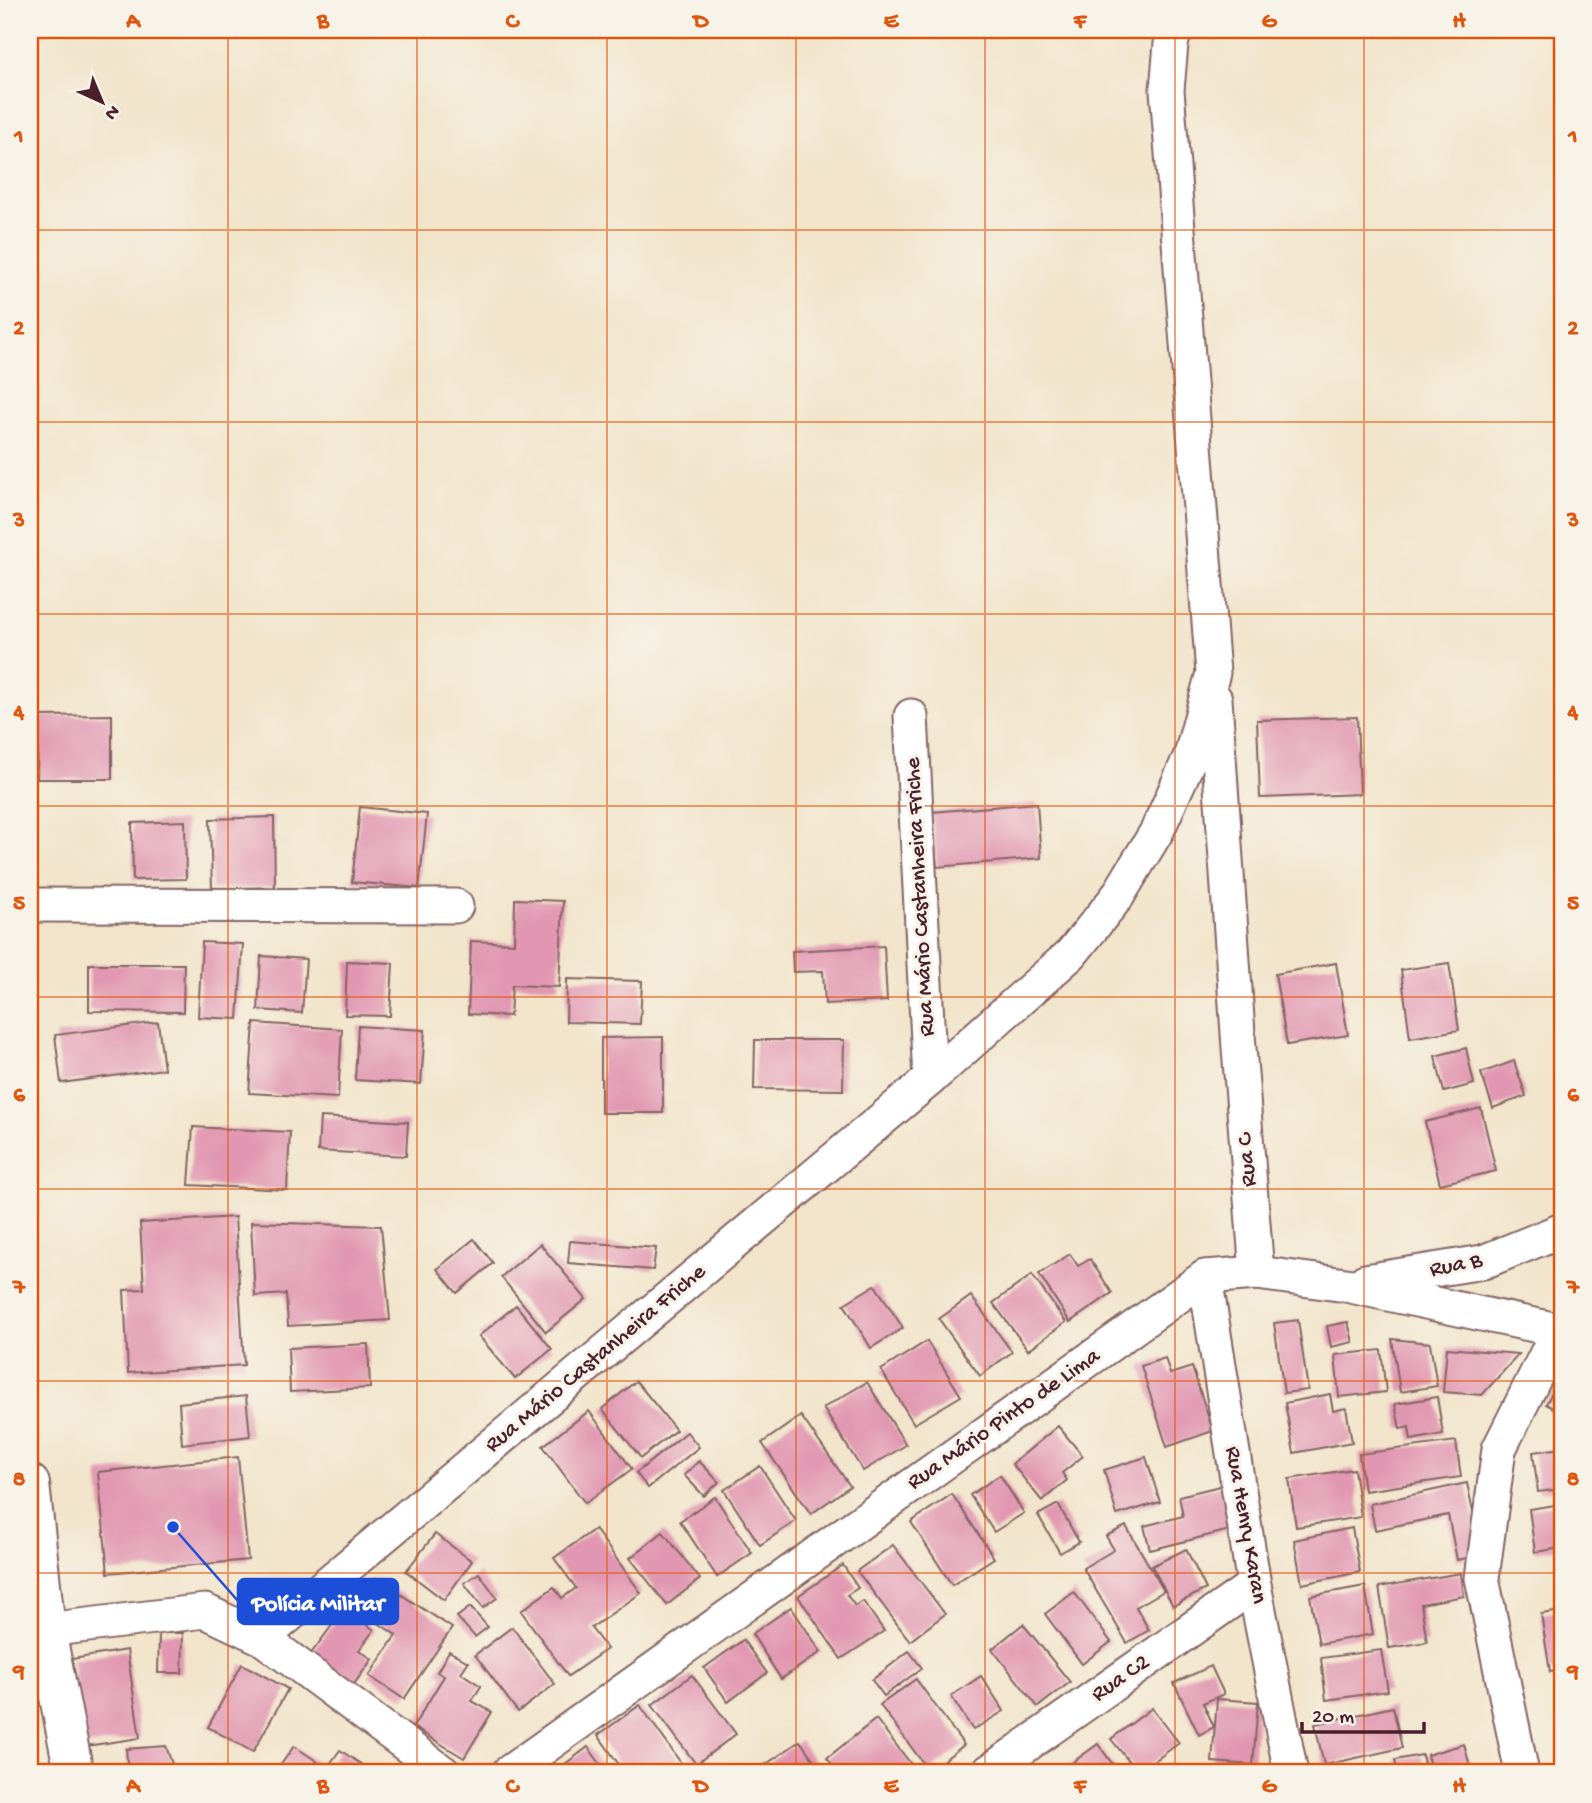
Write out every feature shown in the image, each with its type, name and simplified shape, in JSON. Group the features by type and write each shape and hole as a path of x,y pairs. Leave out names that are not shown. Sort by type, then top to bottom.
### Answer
{"street":[{"name":"Rua Mário Castanheira Friche","path":"262,1639 930,1079 1071,954 1117,897 1157,831 1191,755 1213,673 1167,90 1171,44 1175,30"},
{"name":"Rua C","path":"1213,673 1257,1273"},
{"name":"Rua Mário Castanheira Friche","path":"911,716 930,1079"},
{"path":"30,905 456,906"},
{"name":"Rua B","path":"1346,1285 1483,1262 1562,1230"},
{"path":"1205,1277 1257,1273 1346,1285 1560,1331 1499,1449 1482,1578 1522,1773"},
{"name":"Rua Henry Karan","path":"1205,1277 1254,1585 1292,1773"},
{"name":"Rua Mário Pinto de Lima","path":"508,1773 1205,1277"},
{"path":"30,1484 46,1630 74,1773"},
{"name":"Rua C2","path":"987,1773 1254,1585"},
{"path":"46,1630 205,1611 262,1639 444,1773"}],"building":[{"path":"112,715 112,779 37,779 38,716"},
{"path":"1357,717 1360,794 1260,798 1257,720"},
{"path":"1037,803 1041,858 937,867 932,812"},
{"path":"360,807 427,814 419,888 352,882"},
{"path":"274,817 275,887 212,889 210,819"},
{"path":"185,821 186,879 133,880 132,823"},
{"path":"515,899 563,901 559,987 512,985 510,1016 468,1014 471,941 514,943"},
{"path":"202,942 243,944 238,1019 198,1017"},
{"path":"884,946 887,1001 825,1004 823,971 793,972 792,951"},
{"path":"261,956 306,959 302,1013 258,1010"},
{"path":"347,961 393,963 390,1016 345,1015"},
{"path":"1336,963 1348,1035 1287,1045 1275,974"},
{"path":"1449,963 1459,1030 1410,1038 1401,970"},
{"path":"89,964 184,964 183,1012 89,1011"},
{"path":"567,979 642,981 640,1024 566,1022"},
{"path":"158,1022 164,1069 61,1083 55,1035"},
{"path":"254,1023 342,1029 338,1098 249,1093"},
{"path":"358,1026 425,1030 421,1084 355,1080"},
{"path":"663,1037 663,1113 601,1113 601,1038"},
{"path":"755,1040 844,1040 843,1090 754,1089"},
{"path":"1466,1048 1474,1084 1444,1092 1435,1056"},
{"path":"1514,1061 1526,1096 1493,1108 1481,1073"},
{"path":"1481,1108 1496,1171 1440,1184 1425,1122"},
{"path":"320,1117 408,1122 406,1156 318,1151"},
{"path":"193,1127 290,1132 287,1190 189,1185"},
{"path":"235,1217 244,1365 128,1373 124,1290 144,1289 140,1223"},
{"path":"251,1222 381,1226 390,1320 288,1326 286,1294 255,1296"},
{"path":"474,1239 493,1263 457,1293 437,1269"},
{"path":"570,1241 656,1248 653,1270 568,1263"},
{"path":"540,1244 586,1299 546,1332 501,1277"},
{"path":"1070,1254 1078,1266 1090,1259 1112,1293 1070,1322 1039,1274"},
{"path":"1032,1275 1066,1322 1028,1350 993,1303"},
{"path":"875,1285 903,1328 871,1348 844,1304"},
{"path":"971,1296 1012,1352 980,1376 939,1319"},
{"path":"516,1305 552,1349 515,1379 479,1336"},
{"path":"1298,1320 1308,1390 1284,1393 1274,1323"},
{"path":"1348,1322 1353,1342 1331,1347 1327,1326"},
{"path":"1392,1339 1430,1343 1437,1386 1400,1392"},
{"path":"927,1341 961,1396 914,1424 881,1370"},
{"path":"368,1344 370,1388 290,1392 288,1348"},
{"path":"1447,1348 1519,1354 1482,1395 1443,1392"},
{"path":"1381,1350 1386,1392 1339,1397 1335,1355"},
{"path":"1165,1358 1170,1374 1192,1367 1213,1431 1167,1447 1141,1366"},
{"path":"1562,1373 1562,1413 1546,1404"},
{"path":"636,1381 676,1430 641,1458 602,1409"},
{"path":"867,1382 906,1445 863,1471 823,1408"},
{"path":"1330,1394 1333,1411 1346,1408 1352,1442 1294,1453 1285,1403"},
{"path":"246,1396 250,1436 182,1444 179,1403"},
{"path":"1437,1397 1443,1434 1411,1440 1409,1427 1400,1429 1395,1404"},
{"path":"589,1411 632,1469 585,1503 543,1446"},
{"path":"801,1416 850,1486 811,1514 762,1443"},
{"path":"1058,1426 1083,1456 1062,1473 1067,1480 1042,1501 1012,1464"},
{"path":"687,1432 699,1447 648,1488 636,1473"},
{"path":"1456,1441 1461,1477 1364,1491 1359,1454"},
{"path":"1562,1448 1562,1489 1538,1492 1533,1452"},
{"path":"238,1457 248,1560 108,1573 98,1472"},
{"path":"1146,1457 1160,1502 1117,1515 1104,1470"},
{"path":"699,1461 719,1482 704,1496 684,1475"},
{"path":"760,1466 796,1521 760,1545 724,1490"},
{"path":"1354,1469 1361,1517 1296,1527 1289,1479"},
{"path":"1000,1475 1024,1513 994,1532 970,1495"},
{"path":"1467,1483 1482,1555 1457,1560 1448,1515 1375,1530 1370,1504"},
{"path":"1224,1485 1234,1529 1150,1550 1144,1526 1183,1516 1179,1496"},
{"path":"952,1494 994,1558 952,1585 911,1522"},
{"path":"715,1497 752,1553 717,1577 680,1521"},
{"path":"1058,1504 1079,1542 1060,1553 1038,1515"},
{"path":"1562,1504 1562,1548 1535,1552 1529,1509"},
{"path":"1126,1526 1164,1591 1136,1607 1149,1630 1127,1643 1083,1568 1114,1550 1106,1536"},
{"path":"1352,1528 1360,1572 1302,1584 1294,1540"},
{"path":"595,1529 641,1593 591,1628 607,1649 568,1676 521,1611 554,1587 562,1598 576,1588 554,1558"},
{"path":"663,1532 700,1579 667,1605 630,1558"},
{"path":"435,1534 472,1561 444,1600 406,1571"},
{"path":"893,1545 945,1614 910,1641 857,1571"},
{"path":"1186,1549 1206,1589 1173,1606 1152,1566"},
{"path":"843,1565 858,1588 847,1595 855,1606 863,1601 884,1631 841,1659 798,1596"},
{"path":"479,1573 497,1598 483,1608 464,1583"},
{"path":"1461,1573 1464,1596 1421,1604 1427,1642 1389,1648 1379,1587"},
{"path":"376,1578 452,1628 404,1699 369,1676 396,1635 356,1608"},
{"path":"1365,1586 1373,1634 1319,1644 1310,1596"},
{"path":"1074,1592 1111,1642 1082,1664 1045,1614"},
{"path":"470,1607 488,1627 475,1637 457,1617"},
{"path":"791,1607 821,1652 781,1679 752,1634"},
{"path":"345,1608 374,1630 359,1650 372,1659 352,1687 310,1655"},
{"path":"1562,1611 1562,1670 1550,1672 1541,1614"},
{"path":"1023,1624 1070,1682 1038,1707 992,1649"},
{"path":"512,1627 555,1684 518,1712 475,1655"},
{"path":"159,1633 183,1633 182,1673 158,1673"},
{"path":"743,1640 767,1673 728,1702 704,1668"},
{"path":"127,1650 140,1738 86,1746 72,1659"},
{"path":"1381,1650 1388,1691 1326,1700 1321,1658"},
{"path":"449,1651 468,1662 461,1673 481,1686 472,1701 492,1712 464,1758 413,1727 444,1676 437,1672"},
{"path":"909,1651 922,1668 884,1696 872,1680"},
{"path":"242,1664 288,1689 253,1752 208,1727"},
{"path":"1211,1666 1224,1694 1203,1703 1214,1727 1199,1735 1174,1683"},
{"path":"692,1675 736,1734 696,1764 652,1705"},
{"path":"981,1676 1004,1711 973,1730 951,1696"},
{"path":"916,1679 964,1745 929,1771 880,1705"},
{"path":"1217,1699 1258,1702 1253,1765 1212,1762"},
{"path":"640,1705 688,1773 625,1773 598,1735"},
{"path":"1393,1707 1402,1748 1324,1765 1315,1724"},
{"path":"1152,1708 1179,1743 1138,1773 1111,1739"},
{"path":"876,1719 918,1773 839,1773 827,1758"},
{"path":"800,1741 823,1773 770,1773 765,1765"},
{"path":"1098,1744 1119,1773 1058,1773"},
{"path":"1464,1744 1472,1773 1432,1773 1427,1755"},
{"path":"166,1746 172,1764 146,1773 128,1773 126,1749"},
{"path":"294,1746 327,1768 340,1750 374,1773 275,1773"},
{"path":"588,1747 607,1773 536,1773 551,1762 557,1770"},
{"path":"1422,1755 1426,1773 1398,1773 1395,1760"}],"place":[{"name":"Polícia Militar","path":"173,1527"}]}
